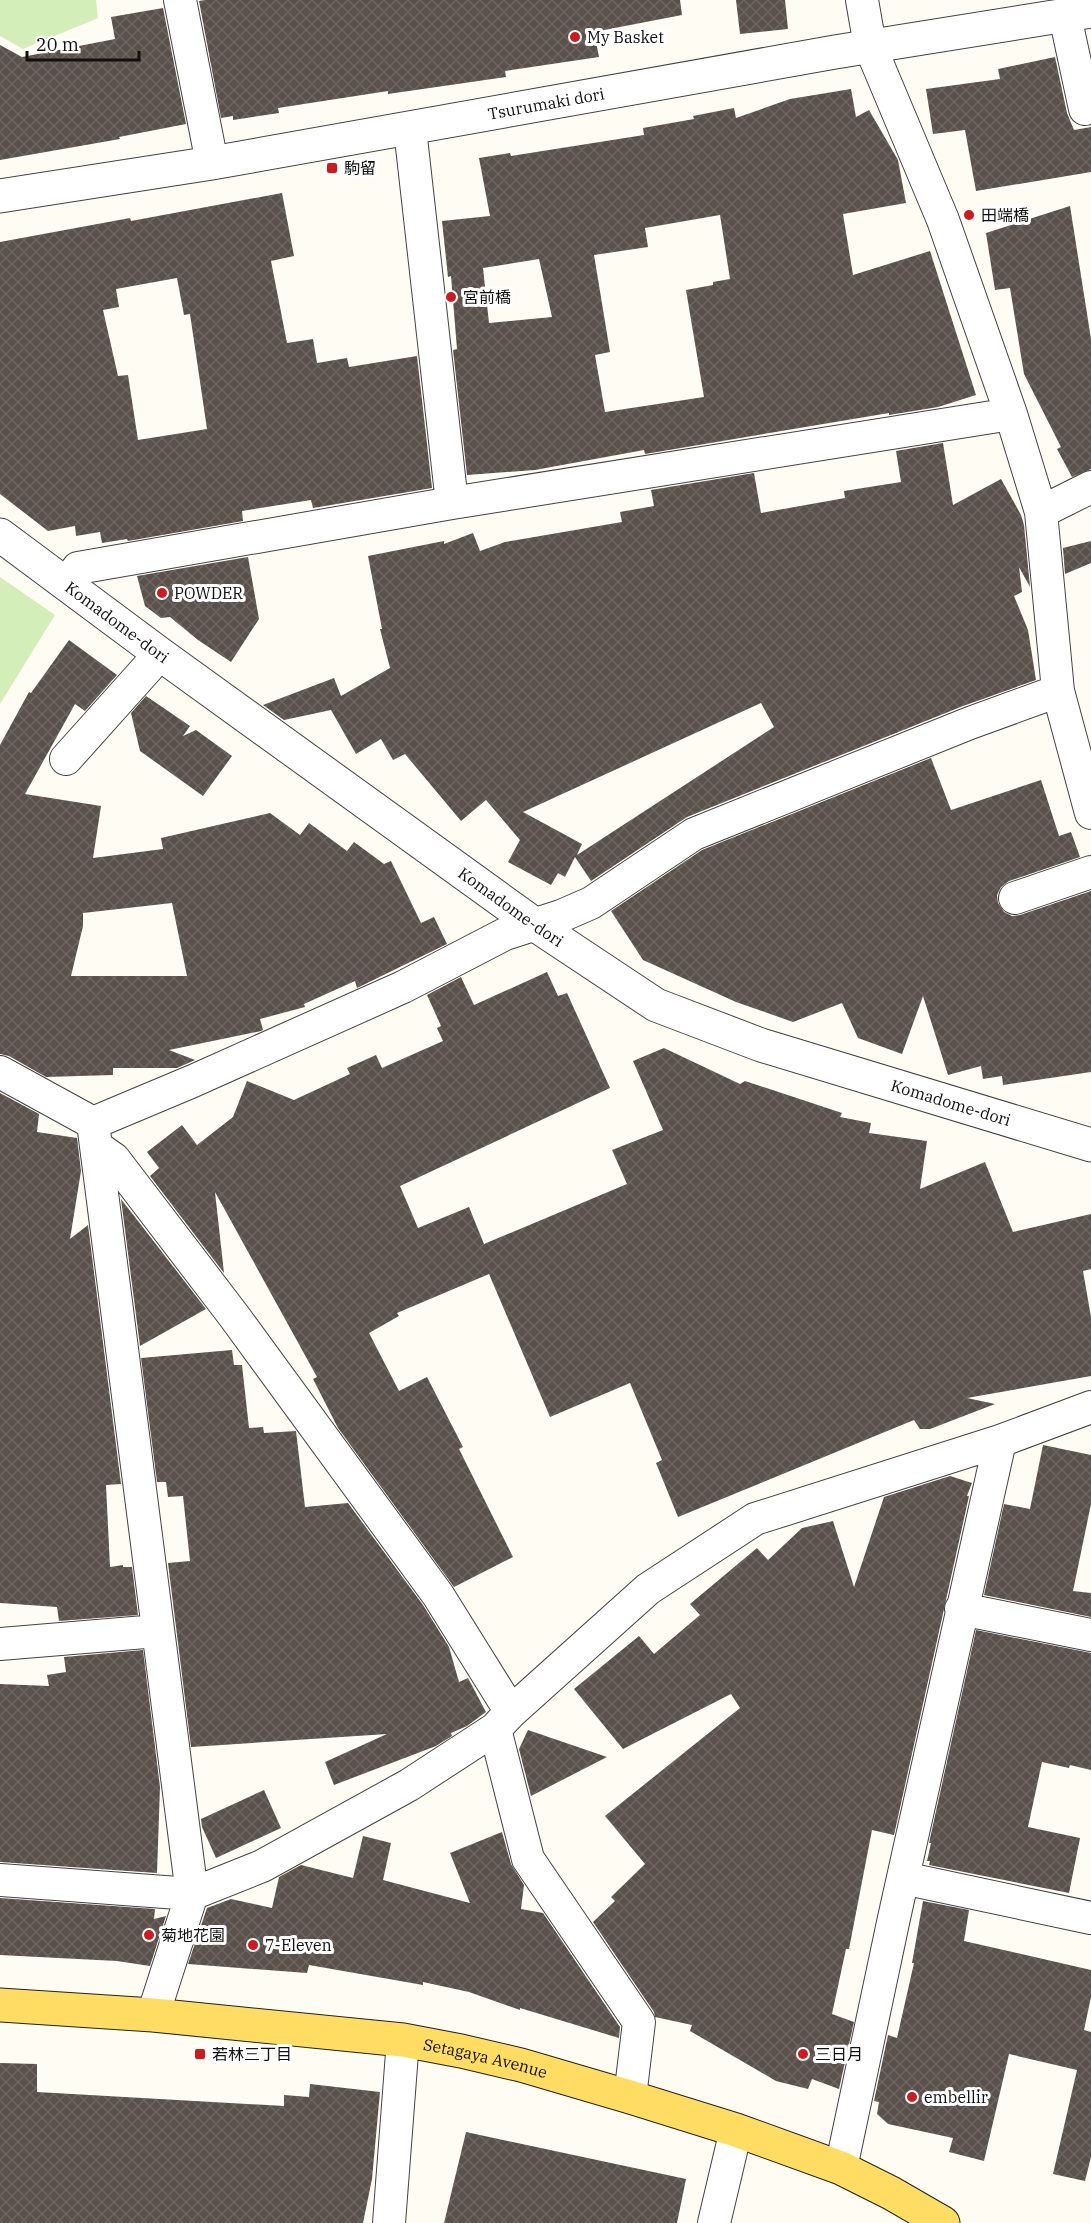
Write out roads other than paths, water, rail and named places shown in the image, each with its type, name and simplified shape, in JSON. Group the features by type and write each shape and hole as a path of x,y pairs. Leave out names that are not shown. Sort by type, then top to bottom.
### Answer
{"main road":[{"name":"Setagaya Avenue","path":"0,2005 153,2015 403,2040 511,2063 736,2130 841,2169 891,2193 943,2223"}],"street":[{"path":"180,0 212,163"},
{"path":"862,0 870,46 943,220 1011,414 1041,512 1058,691 1091,813"},
{"path":"1078,14 1085,109"},
{"name":"Tsurumaki dori","path":"0,196 410,129 870,46 1078,14"},
{"path":"410,129 452,503"},
{"path":"66,584 78,568 452,503 1011,414"},
{"path":"1041,512 1091,487"},
{"name":"Komadome-dori","path":"0,535 160,654 534,924 656,1005 761,1045 1091,1145"},
{"path":"66,759 160,654"},
{"path":"95,1135 193,1081 403,987 505,934 561,916 591,903 694,834 970,723 1058,691"},
{"path":"1015,898 1091,872"},
{"path":"0,1072 95,1135 241,1325 438,1595 503,1721 528,1859 639,2022 630,2097"},
{"path":"95,1135 192,1894 153,2015"},
{"path":"0,1881 192,1894 262,1866 409,1785 503,1721 648,1589 755,1519 1000,1441 1091,1407"},
{"path":"841,2169 961,1609 1000,1441"},
{"path":"961,1609 1091,1635"},
{"path":"0,1644 157,1631"},
{"path":"903,1878 1091,1918"},
{"path":"389,2223 403,2040"},
{"path":"714,2223 736,2130"}],"place":[{"name":"My Basket","path":"575,37"},
{"name":"駒留","path":"332,168"},
{"name":"田端橋","path":"969,215"},
{"name":"宮前橋","path":"451,297"},
{"name":"POWDER","path":"162,593"},
{"name":"菊地花園","path":"149,1935"},
{"name":"7-Eleven","path":"253,1945"},
{"name":"若林三丁目","path":"200,2054"},
{"name":"三日月","path":"803,2054"},
{"name":"embellir","path":"912,2097"}]}
